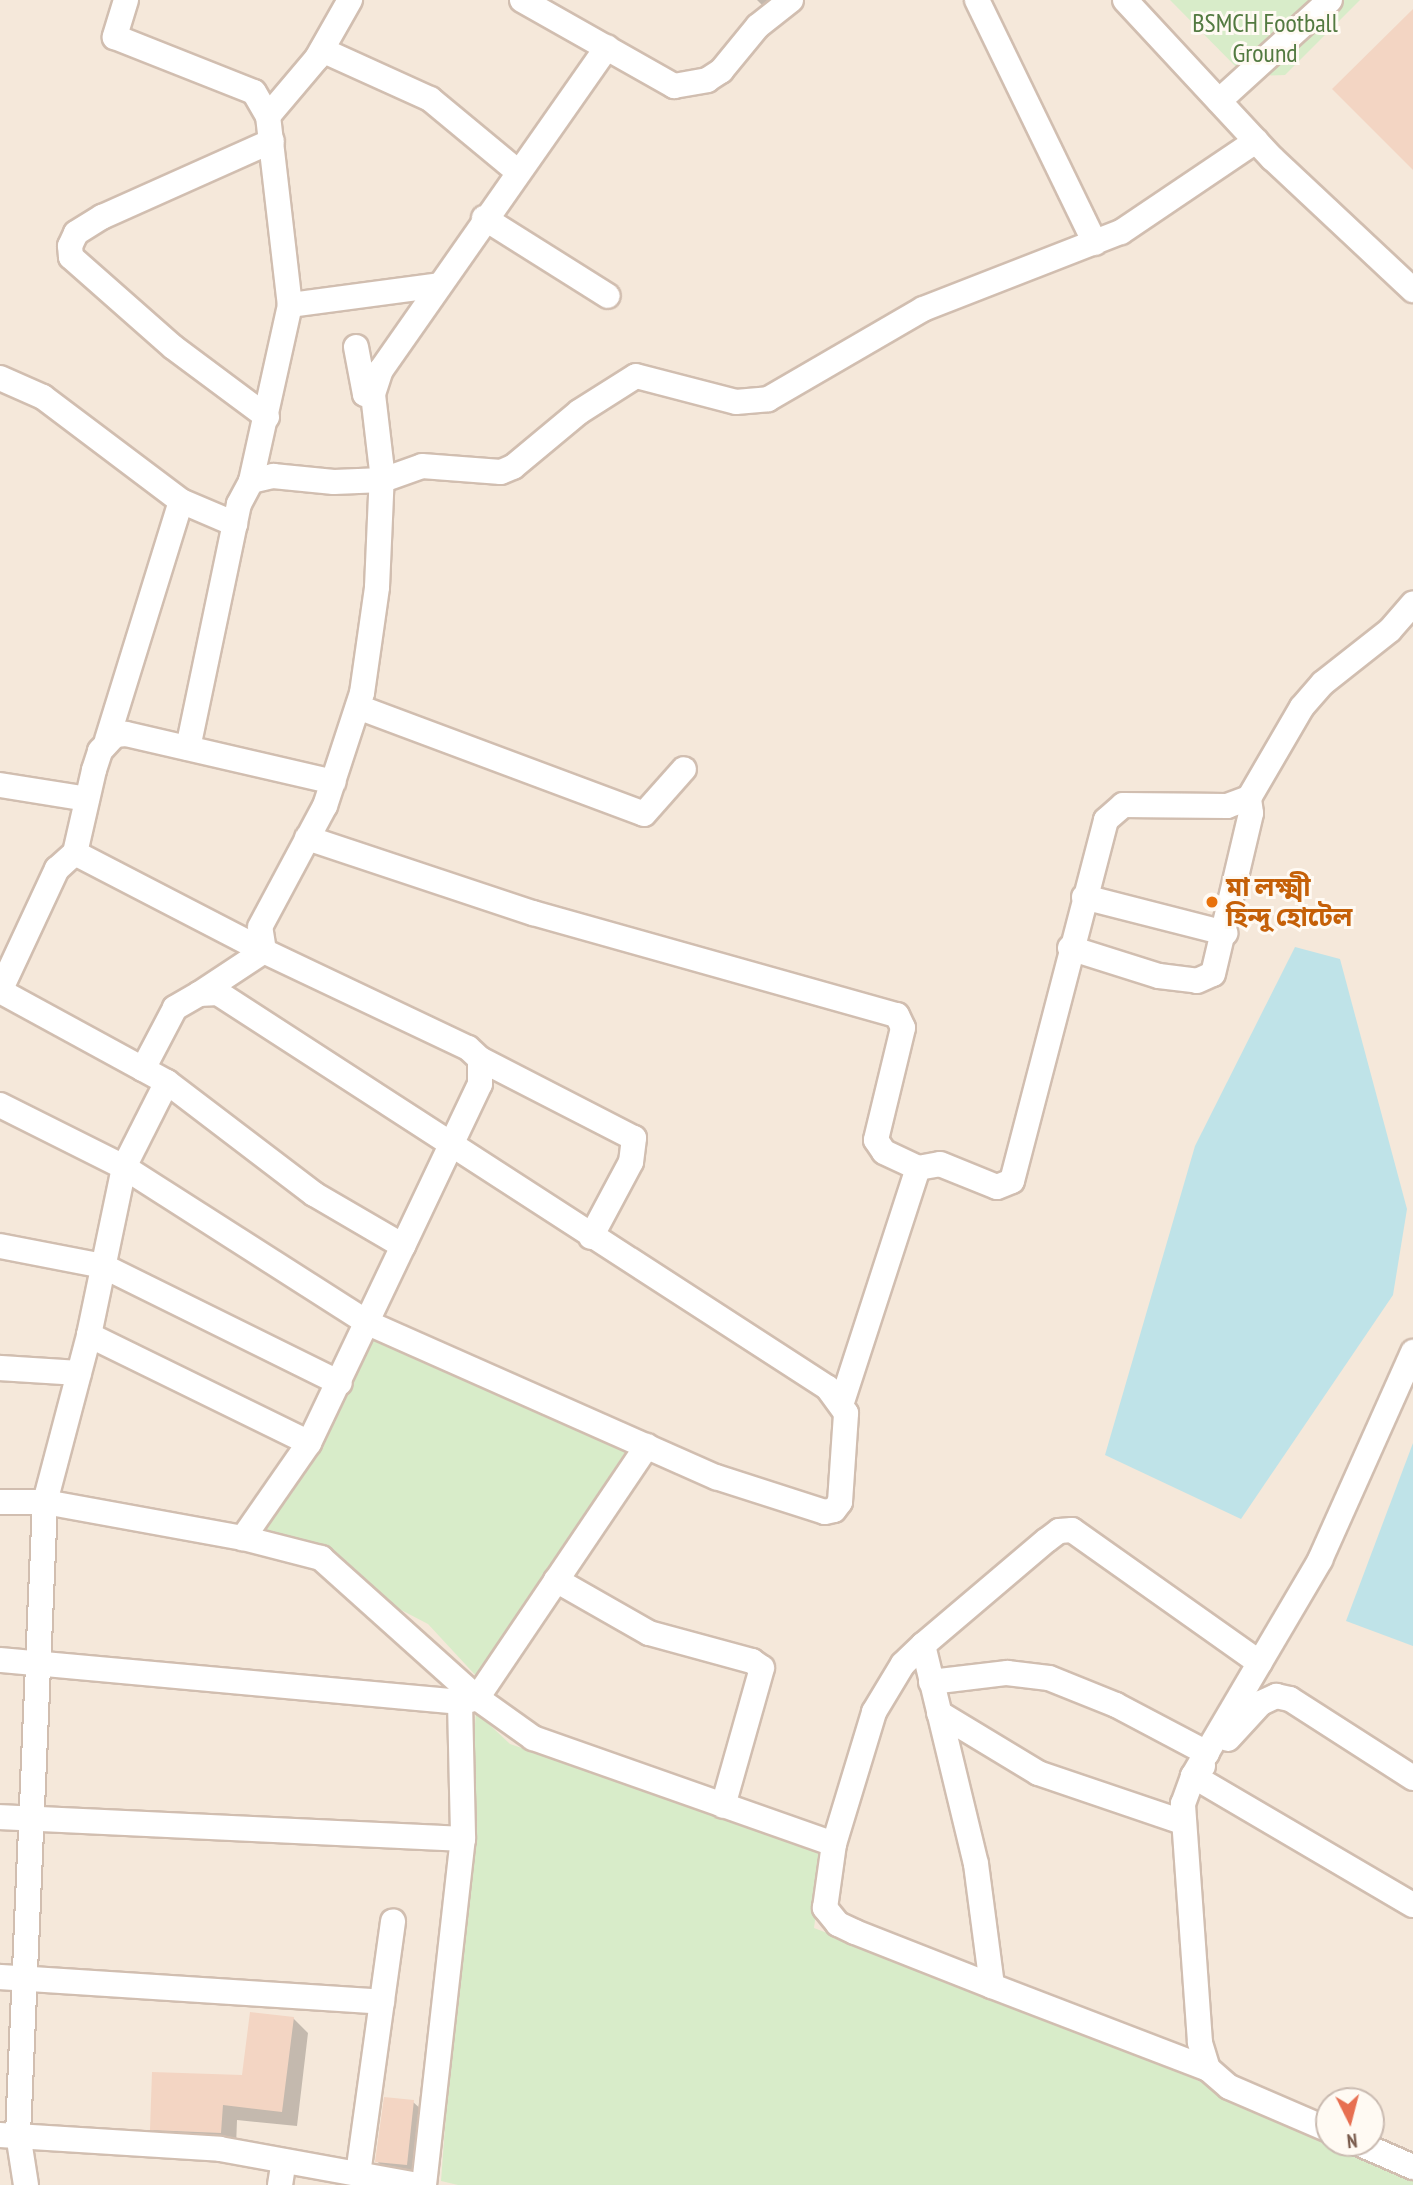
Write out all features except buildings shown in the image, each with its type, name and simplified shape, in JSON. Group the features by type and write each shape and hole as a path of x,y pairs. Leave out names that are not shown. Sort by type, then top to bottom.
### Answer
{"street":[{"path":"126,0 115,37 254,92 268,116 290,305 251,481 244,488 235,524 187,748"},
{"path":"268,116 322,50 350,0"},
{"path":"522,0 674,86 692,84 721,71 758,26 791,0"},
{"path":"977,0 1095,243"},
{"path":"1125,0 1256,141 1413,290"},
{"path":"1219,101 1330,0"},
{"path":"264,951 259,937 263,914 307,838 334,782 358,708 377,587 383,480 373,394 381,370 517,171 607,47"},
{"path":"322,50 430,99 517,171"},
{"path":"267,417 173,347 71,257 70,246 76,233 102,217 272,141"},
{"path":"251,481 273,476 334,482 383,480 422,466 484,473 513,467 579,412 636,376 657,377 736,402 768,399 923,309 1095,243 1159,210 1256,141"},
{"path":"485,218 608,296"},
{"path":"290,305 439,285"},
{"path":"356,347 365,394 373,394"},
{"path":"0,378 43,397 181,501 235,524"},
{"path":"181,501 87,799 75,853 57,869 0,991 167,1082 314,1194 402,1246"},
{"path":"1070,948 1159,976 1197,981 1213,974 1225,933 1251,813 1250,798 1314,691 1390,630 1413,604"},
{"path":"358,708 644,814 684,769"},
{"path":"107,740 126,734 334,782"},
{"path":"0,785 87,799"},
{"path":"307,838 533,913 897,1015 903,1028 876,1140 884,1152 918,1168 940,1164 997,1187 1008,1186 1012,1181 1070,948 1106,820 1124,804 1227,806 1250,798"},
{"path":"75,853 264,951 468,1048 480,1059 634,1138 631,1162 591,1237"},
{"path":"1084,897 1225,933"},
{"path":"143,1069 175,1008 264,951"},
{"path":"199,993 218,993 828,1388 842,1402"},
{"path":"243,1538 309,1443 340,1383 449,1145 480,1084 480,1059"},
{"path":"26,2185 9,2134 12,1978 32,1818 46,1502 89,1335 124,1167 167,1082"},
{"path":"0,1105 124,1167 368,1323 716,1477 808,1508 834,1510 844,1487 847,1449 842,1402 918,1168"},
{"path":"0,1246 103,1266 340,1383"},
{"path":"89,1335 309,1443"},
{"path":"1208,2069 1200,2042 1182,1822 1194,1776 1320,1560 1413,1352"},
{"path":"0,1368 79,1373"},
{"path":"424,2185 463,1839 468,1700 556,1580 646,1446"},
{"path":"0,1502 46,1502 243,1538 332,1564 468,1700 550,1746 834,1843"},
{"path":"1260,1664 1072,1530 1059,1531 903,1664 874,1712 834,1843 824,1892 825,1908 838,1923 1208,2069 1229,2087 1315,2124"},
{"path":"556,1580 649,1633 752,1661 762,1668 723,1805"},
{"path":"923,1645 976,1864 992,1986"},
{"path":"0,1660 468,1700"},
{"path":"932,1682 1007,1673 1049,1678 1116,1704 1207,1753"},
{"path":"1194,1776 1261,1703 1276,1696 1290,1699 1413,1778"},
{"path":"939,1713 1038,1773 1182,1822"},
{"path":"1194,1776 1413,1905"},
{"path":"0,1817 463,1839"},
{"path":"358,2174 393,1922"},
{"path":"12,1978 382,2002"},
{"path":"9,2134 220,2149 282,2173 358,2174 418,2185"},
{"path":"1385,2155 1413,2167"}],"shaded area":[{"path":"0,0 1413,0 1413,2185 0,2185"}],"green space":[{"name":"BSMCH Football Ground","path":"1170,0 1360,0 1285,75 1245,76"},
{"path":"368,1323 515,1372 633,1440 478,1678 428,1624 261,1537 321,1397"},
{"path":"476,1712 510,1744 824,1851 814,1928 1091,2033 1315,2133 1315,2157 1365,2157 1413,2176 1413,2185 458,2185 441,2181"}],"water":[{"path":"1295,947 1340,959 1407,1209 1393,1295 1241,1519 1105,1455 1195,1146"},
{"path":"1413,1443 1413,1646 1346,1621"}],"place":[{"name":"মা লক্ষ্মী হিন্দু হোটেল","path":"1212,902"}]}
